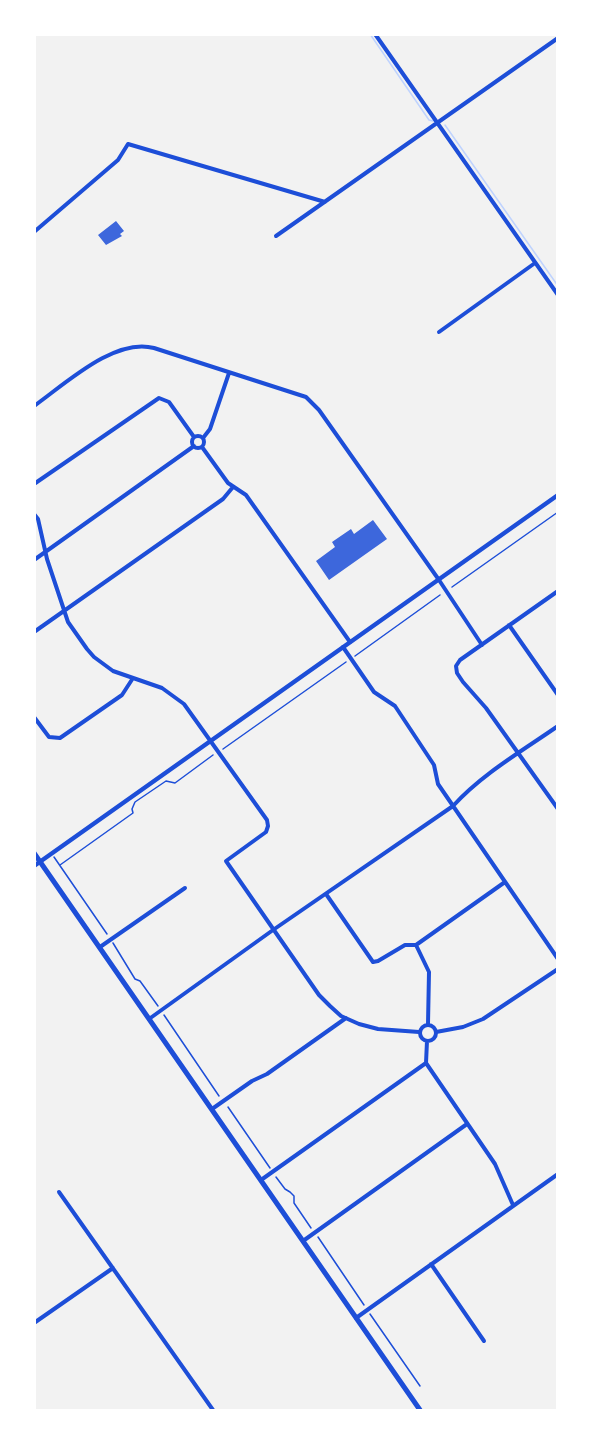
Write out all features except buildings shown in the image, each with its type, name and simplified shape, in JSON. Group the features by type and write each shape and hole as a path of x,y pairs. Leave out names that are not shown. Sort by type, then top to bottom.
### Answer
{"main road":[{"path":"34,853 420,1410"}],"street":[{"path":"375,34 558,295"},
{"path":"276,236 558,38"},
{"path":"34,232 118,160 128,144 325,202"},
{"path":"439,332 535,263"},
{"path":"34,406 113,352 139,346 154,348 300,395 313,402 439,580 482,645"},
{"path":"203,438 210,429 229,373"},
{"path":"34,484 156,399 169,402 194,437"},
{"path":"194,437 199,435 203,438 205,444 202,447"},
{"path":"194,437 192,442 194,446"},
{"path":"194,446 202,447"},
{"path":"34,560 194,446"},
{"path":"202,447 225,479 246,495 350,642"},
{"path":"34,632 223,499 233,487"},
{"path":"34,866 558,495"},
{"path":"34,514 38,519 45,552 73,630 94,657 113,671 153,684 176,697 211,740 267,820 266,832 226,861 319,994 346,1018 378,1029 419,1032"},
{"path":"558,591 460,660 456,666 457,673 463,682 486,708 558,809"},
{"path":"509,625 558,695"},
{"path":"343,647 374,692 395,706 434,765 438,784 558,959"},
{"path":"34,717 46,734 54,738 62,736 122,695 133,678"},
{"path":"149,1018 453,806 464,794 558,726"},
{"path":"326,894 373,962 405,945 416,945 505,882"},
{"path":"100,947 185,888"},
{"path":"416,945 429,972 428,1024"},
{"path":"436,1032 463,1027 483,1019 558,969"},
{"path":"212,1109 252,1081 267,1074 346,1018"},
{"path":"419,1032 422,1039 427,1041 435,1038 436,1032 433,1026 428,1024"},
{"path":"419,1032 423,1026 428,1024"},
{"path":"427,1041 426,1063 495,1164 513,1205"},
{"path":"261,1180 426,1063"},
{"path":"303,1241 467,1125"},
{"path":"356,1318 558,1174"},
{"path":"59,1192 213,1410"},
{"path":"431,1264 484,1341"},
{"path":"34,1323 112,1268"}],"path":[{"path":"452,587 558,512"},
{"path":"354,656 440,596"},
{"path":"223,749 347,661"},
{"path":"60,865 134,813 132,809 135,802 166,781 175,783 215,754"},
{"path":"52,854 108,936"},
{"path":"113,942 135,979 140,981 158,1006"},
{"path":"164,1015 219,1096"},
{"path":"228,1107 270,1169"},
{"path":"275,1176 294,1196 294,1203 313,1231"},
{"path":"317,1237 366,1308"},
{"path":"369,1312 420,1386"}],"waterway":[{"path":"370,34 429,120 433,121"},
{"path":"445,125 558,286"}]}
